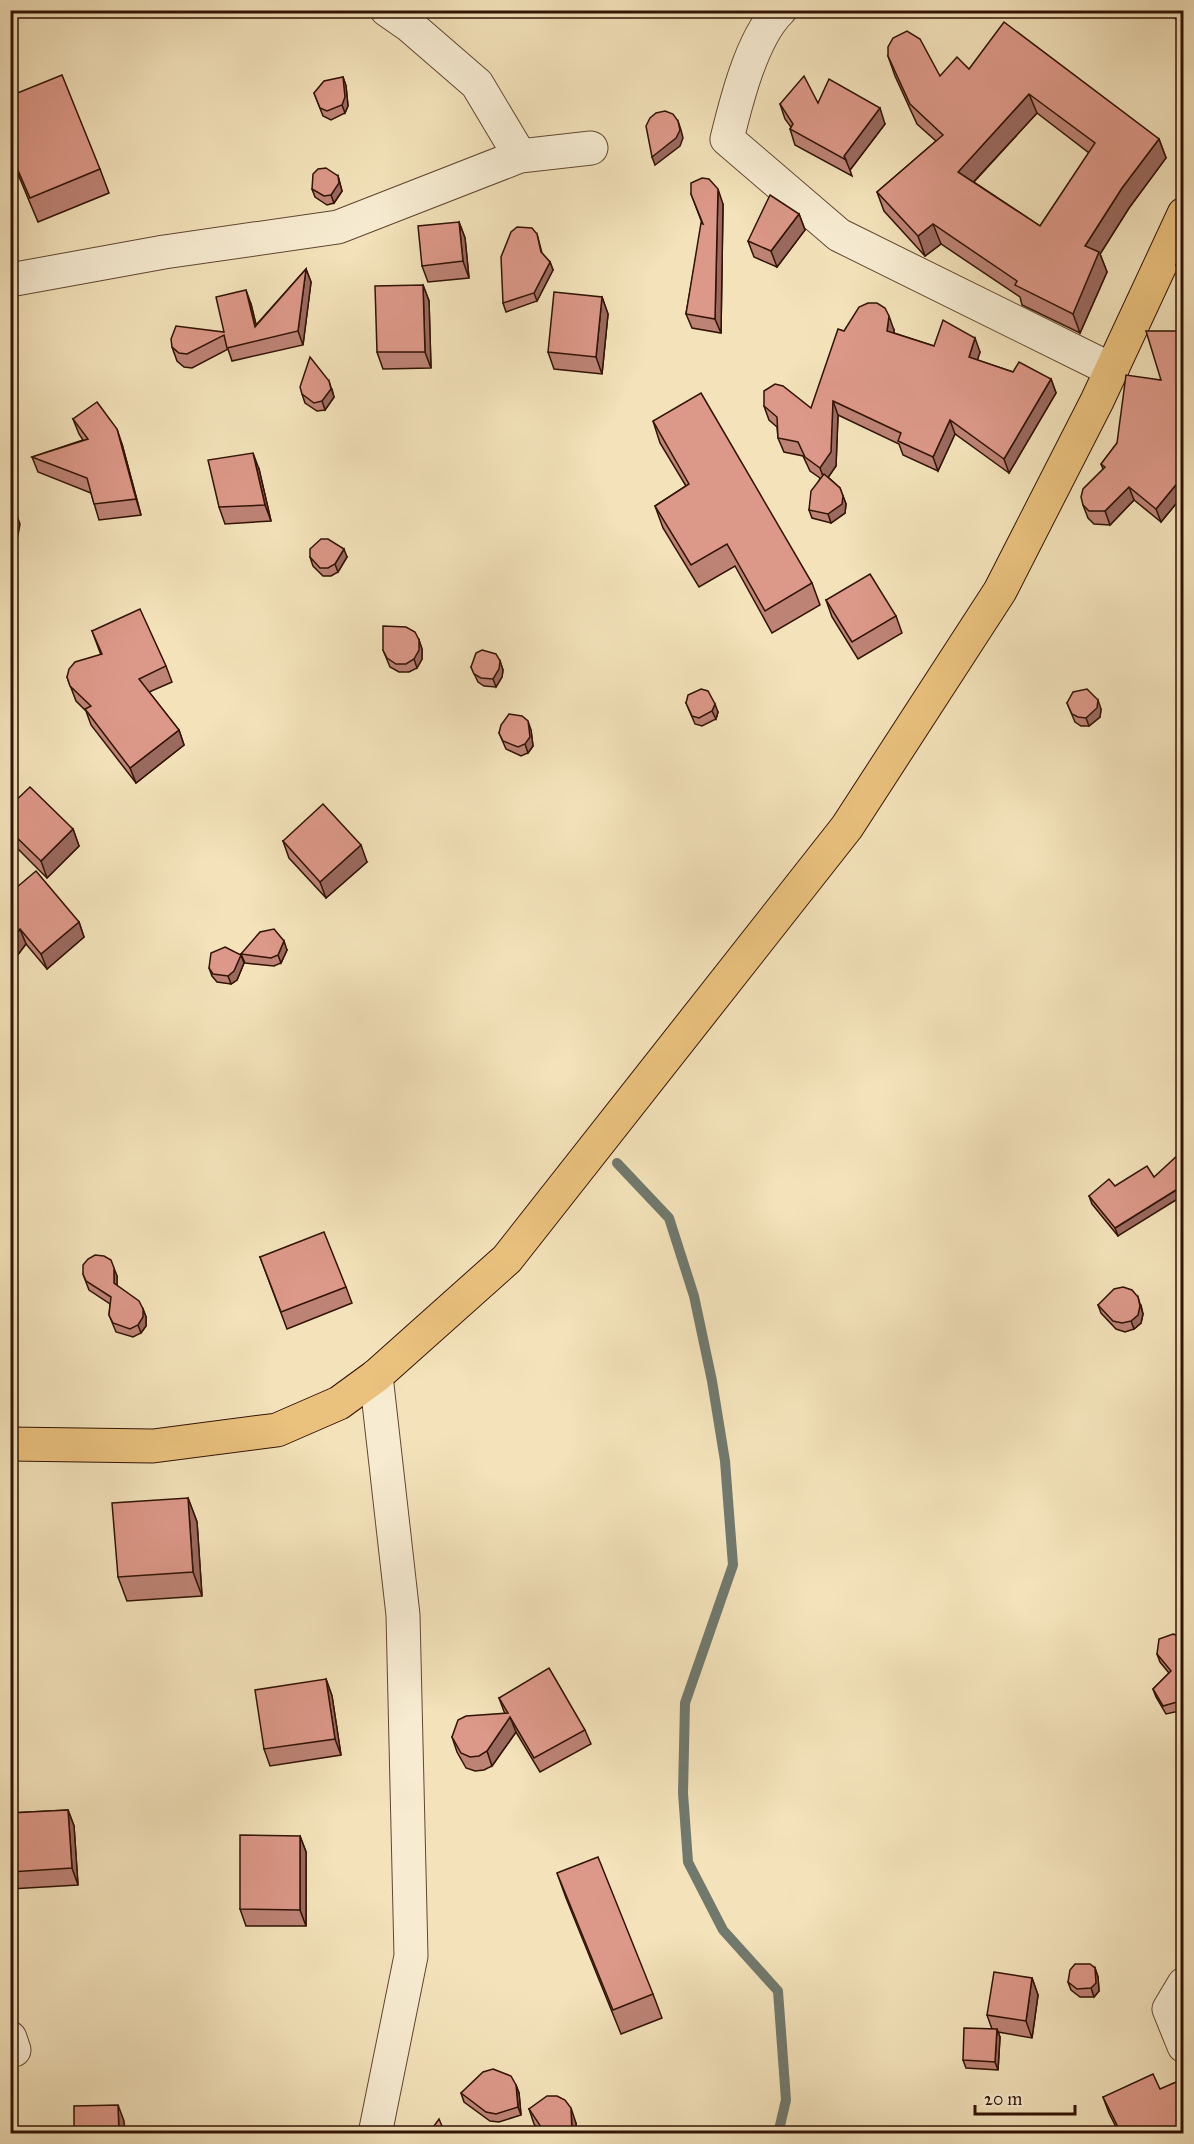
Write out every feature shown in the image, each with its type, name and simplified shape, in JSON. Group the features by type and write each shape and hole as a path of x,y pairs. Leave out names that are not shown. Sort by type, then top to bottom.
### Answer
{"main road":[{"path":"10,1444 153,1446 277,1430 339,1403 376,1376 507,1259 847,827 1000,591 1112,370 1184,214"}],"street":[{"path":"387,10 410,26 477,84 520,156"},
{"path":"780,10 770,20 738,92 728,139 839,235 1112,370"},
{"path":"10,280 164,252 338,227 520,156 591,147"},
{"path":"375,2133 411,1956 403,1614 376,1376"},
{"path":"1184,1984 1170,2009 1184,2046"}],"building":[{"path":"1004,22 1159,139 1122,188 1085,246 1099,252 1073,314 1015,285 1017,281 933,224 918,236 877,192 943,135 910,104 888,56 888,47 893,38 907,31 920,39 940,76 957,57 969,69","holes":["1029,94 1095,143 1040,226 958,172"]},
{"path":"62,75 100,169 30,198 10,152 10,96"},
{"path":"804,76 818,103 829,79 880,108 844,156 846,160 790,129 793,124 780,104"},
{"path":"343,77 345,97 342,105 327,111 320,108 314,93 324,81"},
{"path":"665,111 673,114 680,130 676,138 652,157 646,126 656,113"},
{"path":"326,168 338,176 339,183 331,195 324,196 312,189 313,174 318,169"},
{"path":"702,178 709,179 718,189 715,319 686,314 701,223 703,224 691,194 691,183"},
{"path":"770,195 799,214 771,251 748,241"},
{"path":"459,222 463,261 422,266 418,226"},
{"path":"517,227 532,228 537,234 541,252 550,262 534,293 503,303 501,257 511,232"},
{"path":"1184,254 1184,302 1179,296 1183,270 1176,265"},
{"path":"306,269 298,331 227,348 224,335 187,354 179,353 172,347 171,339 176,326 224,332 216,297 246,290 255,327"},
{"path":"423,285 425,352 377,352 375,286"},
{"path":"554,292 602,297 596,357 548,352"},
{"path":"868,303 877,303 885,308 889,316 887,331 934,346 943,320 975,338 969,357 1013,372 1019,362 1051,379 1004,459 950,420 933,457 898,441 901,433 833,401 831,452 820,468 805,457 798,442 778,438 777,417 764,406 764,391 775,384 783,386 811,408 838,329 844,331 859,307"},
{"path":"1146,331 1184,331 1184,475 1156,509 1129,487 1105,511 1089,511 1083,505 1081,497 1083,489 1105,467 1101,464 1117,443 1126,375 1161,380"},
{"path":"310,357 329,381 331,389 322,401 314,403 302,394 300,387"},
{"path":"701,393 812,583 765,611 727,544 691,565 655,506 689,484 653,421"},
{"path":"97,402 117,429 136,499 94,504 87,478 32,457 88,439 73,419"},
{"path":"253,453 265,505 219,507 208,460"},
{"path":"824,474 840,488 843,496 842,504 828,514 809,510 811,491"},
{"path":"10,508 17,516 14,532 10,534"},
{"path":"321,539 328,539 344,549 335,564 328,568 320,568 310,557 310,549"},
{"path":"870,574 896,616 852,642 826,600"},
{"path":"140,609 166,666 139,679 179,730 130,768 85,709 91,706 70,686 67,677 69,669 75,662 102,654 92,631"},
{"path":"383,626 406,627 415,632 419,640 419,650 414,659 406,664 396,664 387,658 383,650"},
{"path":"482,650 496,654 500,661 499,669 493,679 481,678 474,674 471,667 476,653"},
{"path":"701,689 708,691 715,704 712,711 699,718 692,716 686,703 688,695"},
{"path":"1087,689 1098,700 1097,708 1086,718 1078,717 1072,714 1067,703 1073,692"},
{"path":"509,714 522,716 528,721 530,737 525,744 518,747 503,741 499,733 501,725"},
{"path":"30,787 73,829 41,861 10,831 10,806"},
{"path":"323,804 361,845 320,882 283,841"},
{"path":"36,871 79,922 41,954 20,929 10,943 10,893"},
{"path":"274,929 284,941 278,955 271,958 241,954 260,932"},
{"path":"225,947 241,955 234,971 228,976 213,974 209,968 211,953"},
{"path":"1179,1154 1184,1159 1184,1185 1115,1228 1089,1196 1109,1179 1115,1186 1147,1166 1154,1177"},
{"path":"324,1232 346,1287 281,1312 260,1257"},
{"path":"95,1255 111,1260 114,1268 114,1283 139,1301 143,1309 143,1317 138,1325 130,1329 113,1323 109,1315 111,1297 86,1281 83,1265"},
{"path":"1123,1287 1132,1290 1138,1297 1140,1306 1138,1315 1131,1321 1122,1323 1113,1321 1098,1305 1114,1289"},
{"path":"188,1498 193,1572 118,1577 112,1503"},
{"path":"1173,1634 1184,1638 1184,1700 1163,1706 1153,1689 1171,1671 1157,1654 1159,1639"},
{"path":"549,1668 585,1730 534,1758 510,1717 487,1751 479,1756 470,1757 461,1753 452,1737 458,1720 466,1716 508,1713 499,1698"},
{"path":"326,1679 335,1739 264,1749 255,1690"},
{"path":"68,1810 72,1868 10,1872 10,1813"},
{"path":"240,1835 300,1836 300,1910 240,1909"},
{"path":"598,1857 653,1994 613,2010 557,1873"},
{"path":"1075,1964 1090,1964 1095,1968 1096,1983 1091,1988 1077,1989 1068,1982 1070,1970"},
{"path":"994,1972 1032,1978 1026,2021 987,2015"},
{"path":"964,2028 997,2029 995,2062 963,2060"},
{"path":"493,2069 511,2076 516,2085 518,2107 496,2114 486,2112 461,2093 483,2072"},
{"path":"1153,2074 1160,2089 1176,2082 1184,2099 1184,2125 1165,2133 1121,2133 1103,2097"},
{"path":"547,2096 557,2096 565,2100 571,2108 572,2132 574,2133 554,2133 541,2127 529,2109"},
{"path":"118,2105 119,2133 74,2133 74,2106"},
{"path":"439,2119 445,2133 429,2133"}],"waterway":[{"path":"617,1163 669,1218 694,1296 712,1381 725,1461 733,1565 685,1703 683,1793 688,1862 723,1930 778,1991 786,2100 778,2134"}]}
